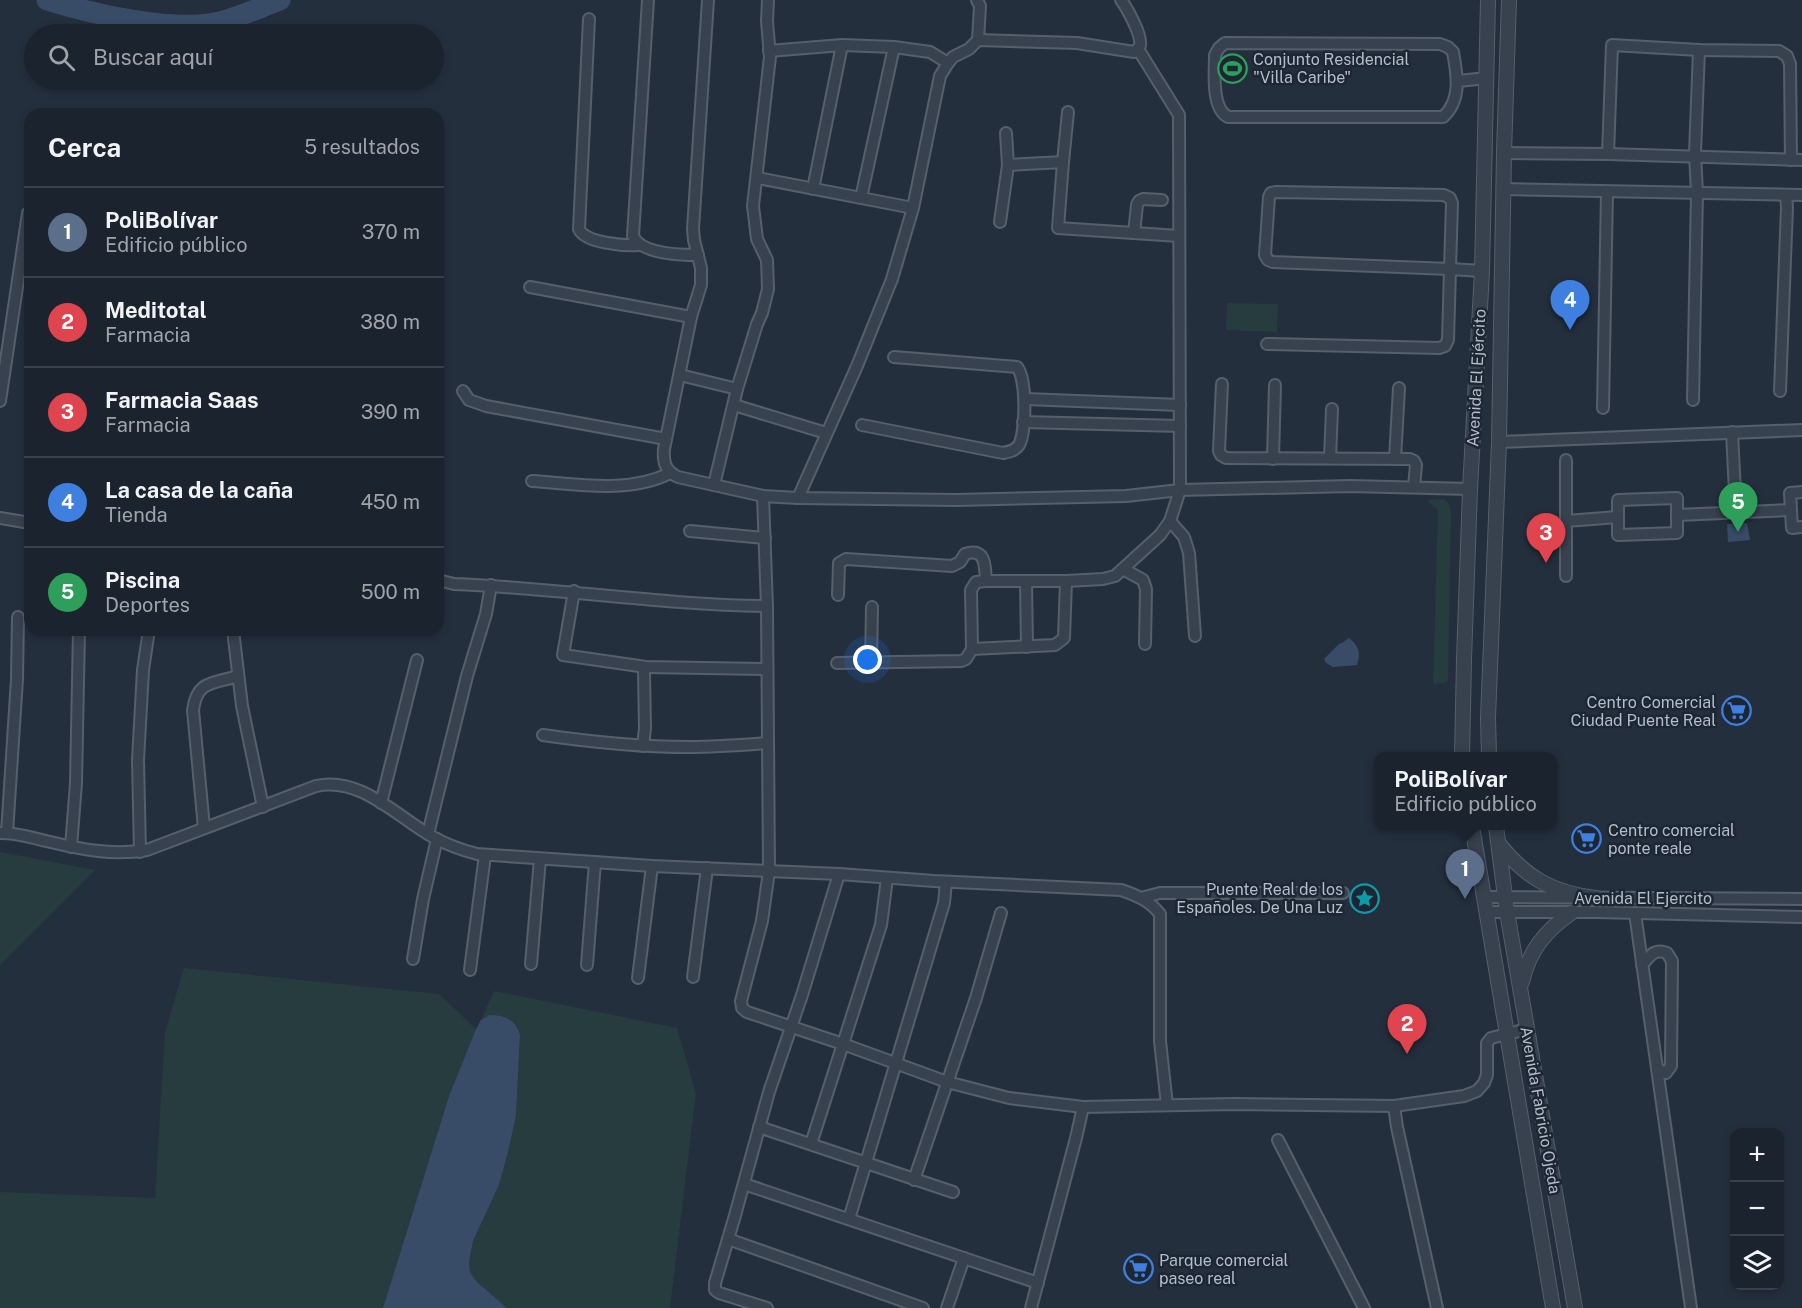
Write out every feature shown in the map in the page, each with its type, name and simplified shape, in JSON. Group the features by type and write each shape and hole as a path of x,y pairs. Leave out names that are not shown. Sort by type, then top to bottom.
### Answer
{"street":[{"path":"639,245 632,232 648,0"},
{"path":"708,0 693,229 702,276 691,317 666,439 663,461 670,473 678,477 763,496 798,498 957,500 1126,496 1180,490 1350,486 1470,489"},
{"path":"714,485 737,389 768,289 766,260 757,239 753,217 769,51 768,0"},
{"path":"798,498 857,366 892,279 913,208 938,83 948,63 978,40 980,6 977,0"},
{"path":"978,40 1077,43 1134,52 1140,44 1137,32 1121,0"},
{"name":"Avenida El Ejército","path":"1462,752 1470,489 1482,270 1488,0"},
{"name":"Avenida El Ejército","path":"1488,752 1499,441 1509,0"},
{"path":"589,19 579,229 581,234 614,244 639,245 677,254 698,255"},
{"path":"1225,43 1440,44 1453,52 1458,81 1453,104 1443,117 1228,117 1221,113 1217,105 1215,55 1225,43"},
{"path":"769,51 842,45 894,47 930,52 948,63"},
{"path":"813,189 842,45"},
{"path":"1504,153 1797,160 1790,64 1787,56 1779,51 1700,50 1612,45 1608,154"},
{"path":"861,198 894,47"},
{"path":"837,663 961,661 966,659 972,649 970,590 976,582 1066,581 1115,576 1160,535 1170,521 1180,490 1179,115 1138,49"},
{"path":"1693,400 1696,157 1700,50"},
{"path":"1458,81 1487,78"},
{"path":"1068,112 1058,228 1179,236"},
{"path":"1000,222 1008,165 1006,134"},
{"path":"1008,165 1063,162"},
{"path":"758,178 913,208"},
{"path":"1503,189 1802,195"},
{"path":"1603,408 1607,192"},
{"path":"1267,344 1439,348 1445,345 1448,340 1450,269 1452,202 1444,195 1271,193 1265,255 1273,262 1450,269 1482,270"},
{"path":"1780,391 1786,195"},
{"path":"1134,233 1139,201 1143,199 1162,200"},
{"path":"0,400 24,240"},
{"path":"530,287 691,317"},
{"path":"862,425 1003,453 1011,452 1019,445 1025,399 1021,372 1017,367 894,357"},
{"path":"680,375 737,389"},
{"path":"1222,384 1219,451 1226,459 1410,459 1416,465 1414,487"},
{"path":"1273,459 1275,385"},
{"path":"1395,459 1399,388"},
{"path":"463,391 470,400 486,406 666,439"},
{"path":"1025,399 1180,405"},
{"path":"734,405 826,433"},
{"path":"1330,458 1332,409"},
{"path":"1023,422 1180,426"},
{"path":"1499,441 1802,430"},
{"path":"1732,432 1736,512"},
{"path":"1566,460 1566,576"},
{"path":"532,481 618,486 649,481 670,473"},
{"path":"1802,492 1790,493 1792,528 1802,527"},
{"path":"763,496 767,606 769,871 762,921 741,1004 747,1012 947,1082 1009,1098 1083,1107 1394,1106 1464,1096 1477,1091 1484,1083 1487,1075 1487,1043 1491,1038 1527,1029"},
{"path":"1677,498 1677,515 1677,533 1618,535 1618,500 1677,498"},
{"path":"1677,515 1791,510"},
{"path":"1566,521 1618,517"},
{"path":"0,518 24,521"},
{"path":"1170,521 1184,537 1189,553 1195,636"},
{"path":"690,531 765,538"},
{"path":"837,595 839,563 846,560 952,566 960,562 965,554 973,552 984,560 986,581"},
{"path":"1123,569 1143,580 1146,589 1145,644"},
{"path":"1026,581 1027,647"},
{"path":"972,649 1055,645 1064,638 1066,581"},
{"path":"444,582 574,591 675,602 767,606"},
{"path":"412,959 433,836 468,676 486,614 490,585"},
{"path":"574,591 563,655 646,667 767,669"},
{"path":"871,663 872,608"},
{"path":"18,617 17,679 4,833 22,834 71,847 106,853 140,852 316,786 332,784 351,787 433,836 466,851 485,855 652,866 1121,890 1142,898 1160,914 1159,1018 1167,1105"},
{"path":"71,847 76,783 79,636"},
{"path":"140,852 138,759 143,670 148,636"},
{"path":"234,636 242,706 263,807"},
{"path":"381,803 417,660"},
{"path":"643,746 644,672 646,667"},
{"path":"204,828 195,700 197,692 203,687 238,676"},
{"path":"543,735 643,746 692,747 767,743"},
{"path":"1473,830 1486,912"},
{"path":"1497,830 1507,912"},
{"path":"1499,843 1518,865 1540,882 1567,893 1596,898"},
{"path":"470,970 485,855"},
{"path":"531,964 540,859"},
{"path":"587,965 595,861"},
{"path":"638,978 652,866"},
{"path":"1480,866 1486,876 1491,878 1496,876 1501,868"},
{"path":"693,977 707,868"},
{"path":"768,1308 719,1293 715,1290 715,1283 759,1128 839,874"},
{"path":"811,1144 881,925 887,878"},
{"path":"849,1219 944,903 946,882"},
{"path":"1142,898 1160,893 1343,893"},
{"name":"Avenida El Ejercito","path":"1484,897 1802,899"},
{"name":"Avenida El Ejercito","path":"1486,912 1802,917"},
{"name":"Avenida Fabricio Ojeda","path":"1486,912 1553,1308"},
{"name":"Avenida Fabricio Ojeda","path":"1507,912 1575,1308"},
{"path":"914,1179 976,998 1002,913"},
{"path":"1520,987 1525,969 1537,944 1555,923 1571,913"},
{"path":"1635,913 1691,1308"},
{"path":"1642,965 1652,953 1658,951 1667,953 1672,961 1671,1066 1666,1072 1657,1069"},
{"path":"1394,1106 1437,1308"},
{"path":"1031,1308 1083,1107"},
{"path":"759,1128 952,1192"},
{"path":"1278,1140 1364,1308"},
{"path":"744,1184 1038,1282"},
{"path":"728,1239 922,1308"},
{"path":"947,1308 964,1258"}],"green space":[{"path":"1227,303 1278,304 1277,332 1226,330"},
{"path":"1444,499 1449,504 1451,512 1448,681 1433,684 1438,510 1427,500"},
{"path":"0,852 95,870 0,965"},
{"path":"184,968 439,994 476,1029 449,1096 383,1308 0,1308 0,1192 155,1198 165,1032"},
{"path":"494,991 677,1028 696,1093 670,1308 507,1308 476,1281 470,1272 469,1262 473,1241 499,1185 516,1116 520,1035 485,1017 481,1020"}],"water":[{"path":"1747,523 1750,540 1728,542 1727,524"},
{"path":"1349,638 1358,650 1357,665 1333,667 1326,663 1324,659 1339,644"},
{"path":"489,1015 508,1019 515,1025 520,1035 516,1116 499,1185 473,1241 469,1262 470,1272 476,1281 507,1308 383,1308 449,1096 476,1029 481,1020"}],"waterway":[{"path":"47,0 87,11 157,24"},
{"path":"207,24 243,15 280,0"}],"place":[{"name":"Conjunto Residencial \"Villa Caribe\"","path":"1232,68"},
{"name":"La casa de la caña","path":"1570,330"},
{"name":"Piscina","path":"1738,532"},
{"name":"Farmacia Saas","path":"1546,563"},
{"name":"Centro Comercial Ciudad Puente Real","path":"1737,711"},
{"name":"Centro comercial ponte reale","path":"1587,839"},
{"name":"Puente Real de los Españoles. De Una Luz","path":"1364,898"},
{"name":"PoliBolívar","path":"1465,899"},
{"name":"Meditotal","path":"1407,1054"},
{"name":"Parque comercial paseo real","path":"1138,1269"}]}
